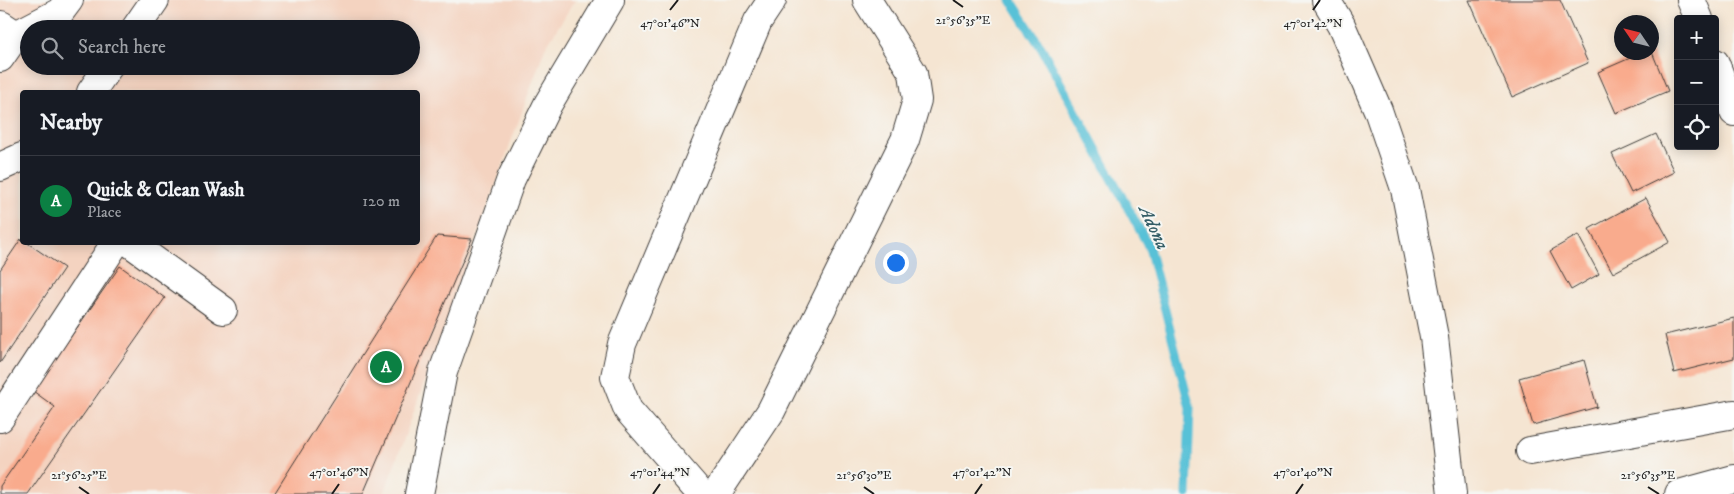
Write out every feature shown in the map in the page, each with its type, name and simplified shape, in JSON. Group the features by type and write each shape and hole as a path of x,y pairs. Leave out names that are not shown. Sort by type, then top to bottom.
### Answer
{"street":[{"path":"37,20 60,12 69,0"},
{"path":"141,20 155,0"},
{"path":"419,494 443,372 472,285 511,179 548,104 610,0"},
{"path":"701,494 628,410 615,378 622,344 758,21 772,0"},
{"path":"716,494 770,411 905,140 917,100 913,73 867,0"},
{"path":"1326,0 1341,25 1378,110 1405,189 1434,336 1452,494"},
{"path":"1691,0 1697,15"},
{"path":"0,58 8,30 20,26"},
{"path":"1719,73 1734,112"},
{"path":"92,90 103,75"},
{"path":"0,167 20,158"},
{"path":"0,418 114,245"},
{"path":"133,245 222,310"},
{"path":"1530,450 1734,414"},
{"path":"426,463 433,494"},
{"path":"1679,494 1734,479"}],"shaded area":[{"path":"0,0 575,0 545,48 384,494 0,494"}],"building":[{"path":"1469,0 1560,0 1588,63 1512,97"},
{"path":"1626,60 1655,60 1668,91 1616,113 1598,72"},
{"path":"1656,134 1674,172 1631,193 1612,154"},
{"path":"1646,198 1670,242 1613,273 1589,229"},
{"path":"1578,235 1599,274 1571,290 1550,251"},
{"path":"437,236 472,239 363,494 274,494"},
{"path":"20,240 20,245 30,245 64,268 0,363 0,270"},
{"path":"120,266 165,298 28,494 0,494 0,486 55,407 33,391"},
{"path":"1734,318 1734,358 1674,373 1665,335"},
{"path":"1584,360 1597,407 1533,425 1519,378"}],"waterway":[{"name":"Adona","path":"1011,0 1042,49 1149,247 1190,408 1187,494"}],"place":[{"name":"Quick & Clean Wash","path":"386,367"}]}
